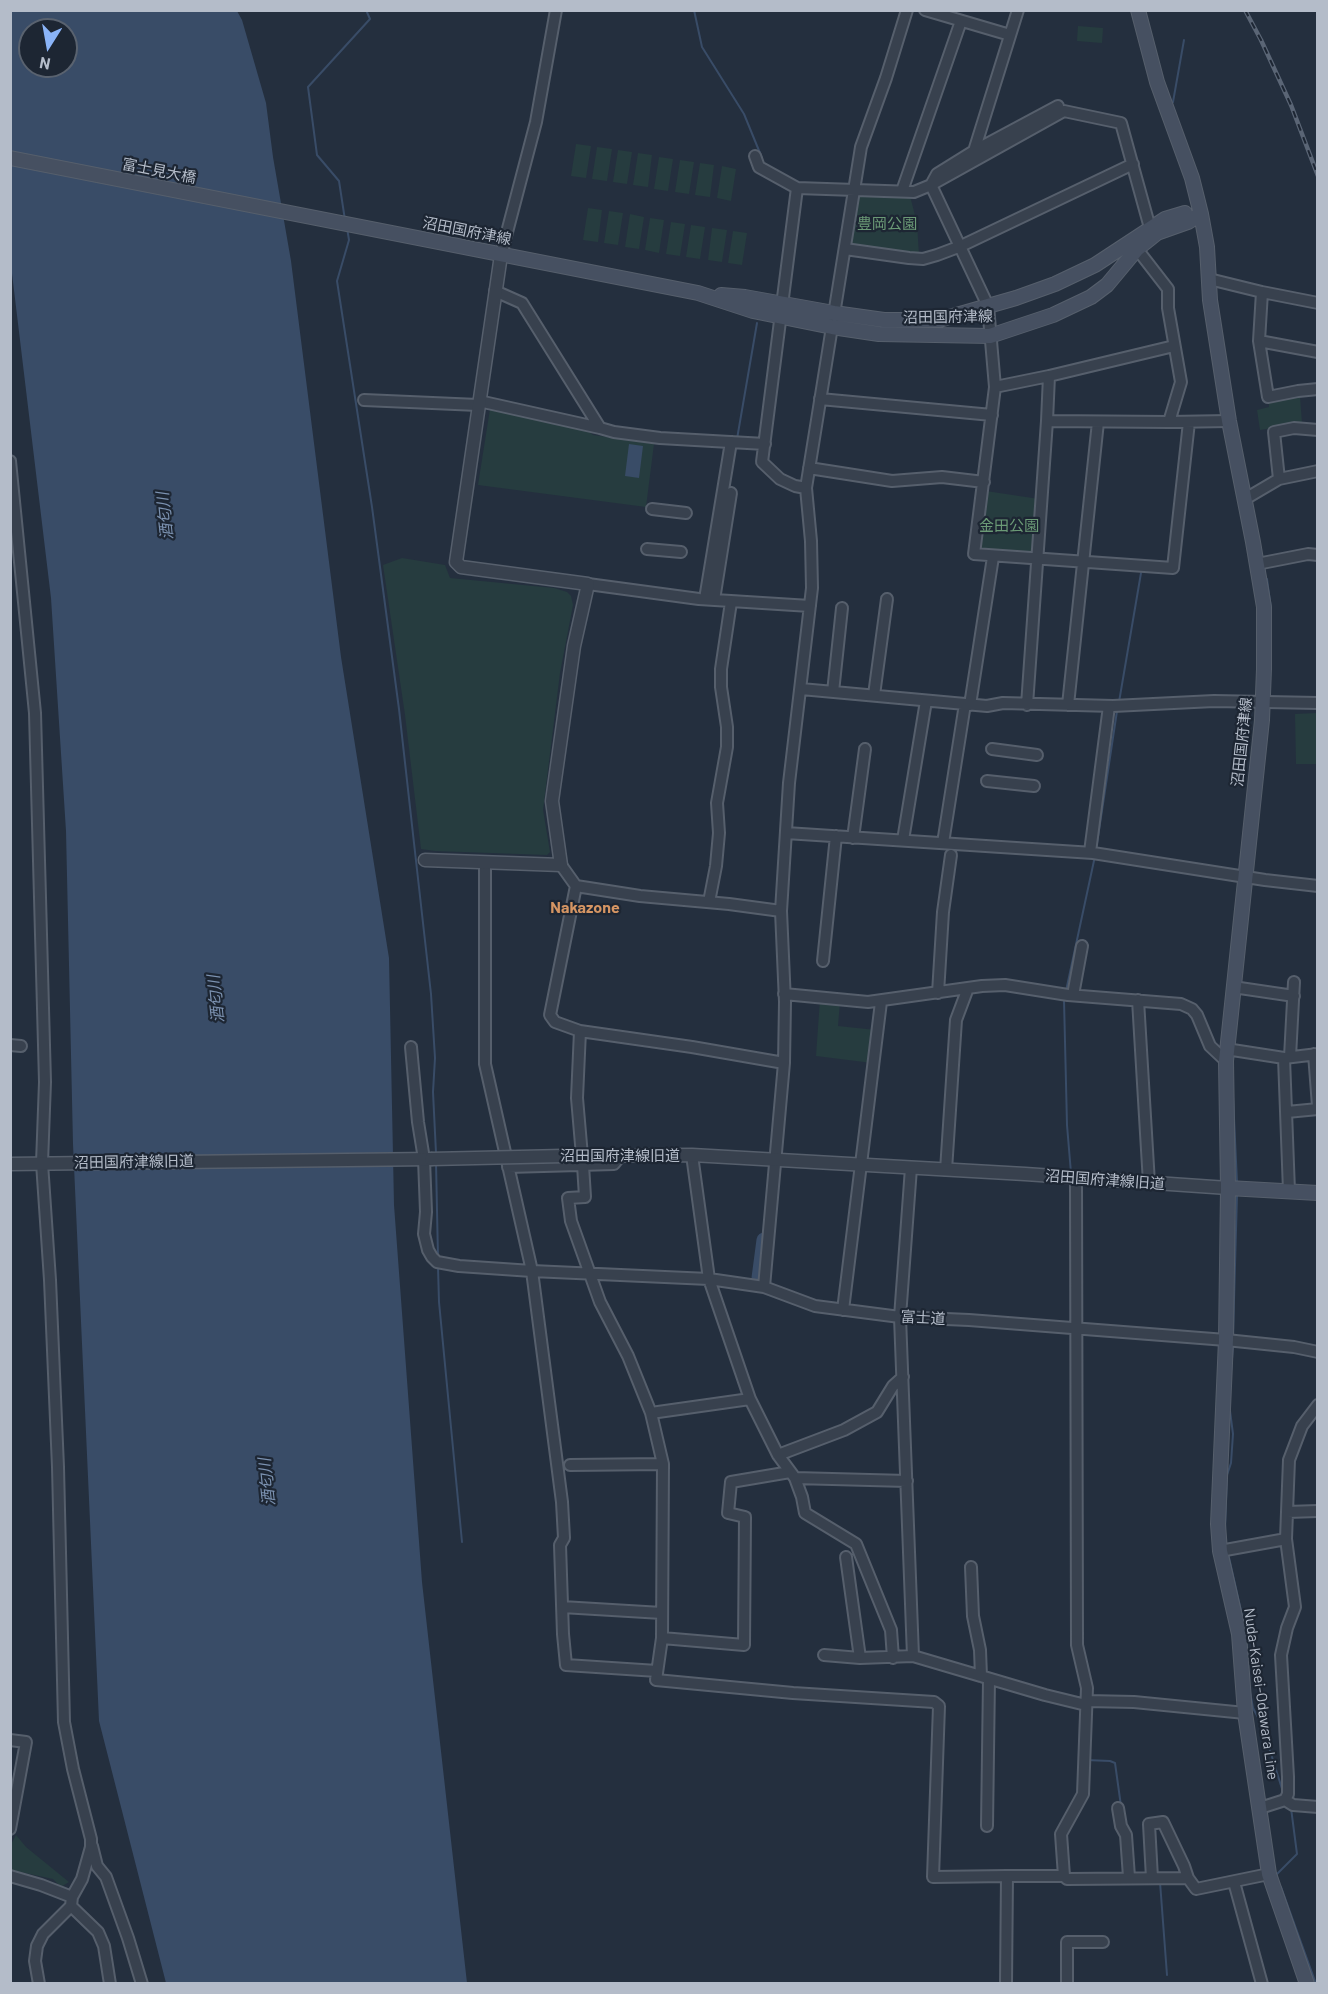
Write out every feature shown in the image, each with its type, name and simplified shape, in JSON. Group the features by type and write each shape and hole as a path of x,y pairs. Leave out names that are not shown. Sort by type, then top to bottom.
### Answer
{"main road":[{"path":"1138,10 1157,82 1191,178 1201,214"},
{"name":"富士見大橋","path":"10,158 300,216"},
{"name":"沼田国府津線","path":"833,320 939,320 988,306 1055,284 1085,270 1165,219 1186,213 1201,214"},
{"name":"沼田国府津線","path":"300,216 698,293 745,297 782,310 833,320 879,334 990,336 1053,315 1091,297 1107,285 1137,249 1157,233 1188,222 1201,214"},
{"name":"沼田国府津線","path":"1201,214 1207,248 1210,300 1229,421 1257,564 1265,620 1263,703 1226,1055 1228,1188"},
{"name":"沼田国府津線","path":"698,293 752,316 782,310"},
{"path":"1228,1188 1317,1193"},
{"name":"Nuda-Kaisei-Odawara Line","path":"1228,1188 1231,1340 1218,1524 1239,1634 1245,1713 1269,1874 1307,1983"}],"street":[{"path":"556,10 536,122 501,255 456,562 461,567 711,597 731,602 779,601 810,606"},
{"path":"764,1287 784,1063 781,911 789,783 810,606 811,541 806,488 861,147 907,10"},
{"path":"925,10 1010,35"},
{"path":"974,150 1018,10"},
{"path":"902,191 961,21"},
{"path":"931,185 937,174 974,150 1058,106"},
{"path":"755,156 759,167 796,188 914,192 931,185 1064,111 1121,123 1150,228"},
{"path":"845,249 923,259 961,246 1133,164"},
{"path":"931,185 988,306 995,387 974,554 1173,568 1189,422"},
{"path":"796,188 762,462 780,479 806,488"},
{"path":"1137,249 1168,289 1168,308 1181,382 1169,422"},
{"path":"1209,279 1317,303"},
{"path":"495,291 522,303 600,428"},
{"path":"1262,292 1259,341 1268,397 1317,389"},
{"path":"1259,341 1317,352"},
{"path":"995,387 1174,346"},
{"path":"1027,705 1049,376"},
{"path":"820,399 992,415"},
{"path":"364,400 479,403 614,432 660,438 765,444"},
{"path":"1047,421 1229,421"},
{"path":"1068,705 1098,422"},
{"path":"1279,479 1274,432 1294,428 1317,430"},
{"path":"711,597 736,442"},
{"path":"10,461 35,713 45,1082 42,1163 53,1338 64,1722 97,1866 106,1877 142,1983"},
{"path":"809,468 892,481 942,477 984,482"},
{"path":"1245,499 1279,479 1317,471"},
{"path":"711,597 731,494"},
{"path":"652,509 686,513"},
{"path":"647,549 681,552"},
{"path":"1257,564 1308,554 1317,555"},
{"path":"942,843 993,557"},
{"path":"588,584 574,646 552,801 561,865 576,886 640,896 781,911"},
{"path":"874,695 887,599"},
{"path":"709,902 716,866 717,802 727,747 721,669 731,602"},
{"path":"833,692 842,608"},
{"path":"801,689 967,705 1115,705 1214,701 1317,703"},
{"path":"903,840 926,701"},
{"path":"1094,853 1115,705"},
{"path":"853,838 865,749"},
{"path":"992,749 1037,754"},
{"path":"987,782 1034,786"},
{"path":"786,833 1094,853 1317,886"},
{"path":"823,961 836,836"},
{"path":"938,993 943,912 951,855"},
{"path":"425,860 561,865"},
{"path":"484,862 486,935 483,1044 485,1064 532,1271 562,1502 564,1538 560,1545 566,1665 657,1671"},
{"path":"576,886 550,1015 555,1022 580,1031 784,1063"},
{"path":"1068,994 1082,946"},
{"path":"1289,1191 1287,1057 1294,982"},
{"path":"784,994 881,1002 968,988 1005,986 1181,1004 1192,1009 1197,1015 1210,1046 1226,1055 1287,1057 1316,1054 1317,1108 1287,1112"},
{"path":"1233,987 1294,996"},
{"path":"946,1170 956,1020 968,988"},
{"path":"1138,1000 1149,1183"},
{"path":"843,1310 881,1002"},
{"path":"580,1031 577,1098 585,1197 568,1198 571,1221 592,1274 600,1302 628,1356 651,1413 663,1464 662,1638 656,1680 793,1693 934,1702 939,1706 933,1877 1188,1878"},
{"name":"富士道","path":"411,1047 418,1122 427,1159 424,1234 432,1257 437,1262 532,1271 709,1280 764,1287 815,1306 900,1317 1231,1340 1317,1352"},
{"name":"沼田国府津線旧道","path":"10,1164 564,1156 583,1160 621,1155 692,1155 1228,1188"},
{"path":"692,1155 709,1280 750,1399 778,1455 792,1475 802,1497 805,1513 856,1544 891,1630 893,1658"},
{"path":"508,1167 583,1160"},
{"path":"911,1168 900,1317 913,1656"},
{"path":"1064,1876 1061,1834 1083,1794 1087,1703 1087,1688 1077,1645 1071,1177"},
{"path":"778,1455 844,1430 877,1412 893,1386 903,1377"},
{"path":"651,1413 750,1399"},
{"path":"1260,1808 1285,1800 1288,1794 1281,1655 1295,1607 1286,1539 1289,1460 1302,1426 1317,1405"},
{"path":"570,1465 663,1464"},
{"path":"662,1638 744,1645 745,1517 728,1513 731,1482 792,1475 907,1481"},
{"path":"1287,1512 1317,1510"},
{"path":"1224,1550 1286,1539"},
{"path":"846,1557 860,1658"},
{"path":"971,1567 973,1616 985,1677 987,1826"},
{"path":"562,1606 662,1613"},
{"path":"824,1655 860,1658 913,1656 1087,1703 1134,1702 1245,1713"},
{"path":"10,1740 26,1742 10,1829"},
{"path":"1285,1800 1293,1805 1317,1807"},
{"path":"1118,1808 1121,1826 1126,1835 1129,1877"},
{"path":"1152,1878 1149,1824 1163,1822 1188,1878 1196,1889 1269,1874"},
{"path":"39,1983 35,1962 37,1946 43,1934 71,1902 82,1879 91,1839"},
{"path":"10,1876 41,1884 71,1902 98,1932 104,1946 110,1983"},
{"path":"1006,1983 1007,1876"},
{"path":"1234,1882 1262,1983"},
{"path":"1067,1983 1067,1942 1103,1942"}],"green space":[{"path":"1078,26 1103,28 1102,43 1077,41"},
{"path":"576,144 591,146 586,178 571,176"},
{"path":"597,147 612,149 607,181 592,179"},
{"path":"618,150 632,152 627,184 613,182"},
{"path":"638,153 652,155 648,187 633,185"},
{"path":"659,157 673,159 668,191 654,189"},
{"path":"680,160 694,162 689,194 675,192"},
{"path":"700,163 714,165 710,197 695,195"},
{"path":"722,166 736,169 731,201 717,198"},
{"name":"豊岡公園","path":"858,194 910,196 917,223 919,255 849,247"},
{"path":"588,208 602,210 598,242 583,240"},
{"path":"609,211 623,213 618,245 604,243"},
{"path":"630,214 644,217 639,249 625,247"},
{"path":"650,218 664,220 659,253 645,250"},
{"path":"671,222 685,224 680,256 666,254"},
{"path":"691,225 705,227 700,259 686,257"},
{"path":"712,228 727,230 722,262 708,260"},
{"path":"733,231 747,233 742,265 728,263"},
{"path":"1300,396 1302,423 1260,430 1257,410 1269,407 1269,402"},
{"path":"490,409 586,429 593,435 654,444 646,507 478,485"},
{"name":"金田公園","path":"986,491 1039,499 1035,558 977,552"},
{"path":"402,558 445,565 450,578 554,588 567,592 571,596 573,605 560,673 543,810 550,852 547,855 421,849 405,715 383,565"},
{"path":"1317,713 1317,764 1296,764 1295,714"},
{"path":"820,999 840,1002 838,1026 876,1030 872,1063 816,1056"},
{"path":"16,1835 26,1847 69,1882 61,1887 53,1879 11,1870 10,1846"}],"water":[{"name":"酒匂川","path":"10,11 237,11 242,20 266,103 291,261 341,657 389,958 394,1205 422,1582 467,1983 166,1983 99,1721 73,1144 66,831 51,598 10,257"},
{"path":"629,444 643,446 639,478 625,476"}],"waterway":[{"path":"345,220 339,181 317,155 308,87 370,19 366,10"},
{"path":"694,10 702,47 744,114 762,158"},
{"path":"1173,102 1184,40"},
{"path":"347,228 349,240 337,281 372,507 399,709 431,994 435,1058 433,1092 436,1153"},
{"path":"737,439 757,323"},
{"path":"1119,702 1141,573"},
{"path":"1267,579 1271,609 1270,681"},
{"path":"717,595 739,596"},
{"path":"1096,850 1117,711"},
{"path":"1066,991 1095,856"},
{"path":"1064,1000 1067,1125 1071,1173"},
{"path":"1233,1096 1237,1183"},
{"path":"436,1162 438,1258"},
{"path":"1233,1336 1237,1195"},
{"path":"759,1278 764,1240"},
{"path":"438,1267 439,1302 462,1542"},
{"path":"1071,1269 1071,1323"},
{"path":"1071,1332 1071,1506"},
{"path":"1231,1372 1233,1345"},
{"path":"1225,1530 1227,1475 1231,1463 1233,1434 1230,1411"},
{"path":"1228,1553 1244,1624"},
{"path":"1250,1692 1253,1708 1262,1725 1283,1792"},
{"path":"1086,1760 1115,1763 1121,1806"},
{"path":"1277,1876 1297,1854 1291,1808"},
{"path":"1160,1882 1167,1975"},
{"path":"1281,1887 1316,1984"}],"railway":[{"path":"1245,10 1291,105 1318,176"}],"district":[{"name":"Nakazone","path":"585,908"}]}
